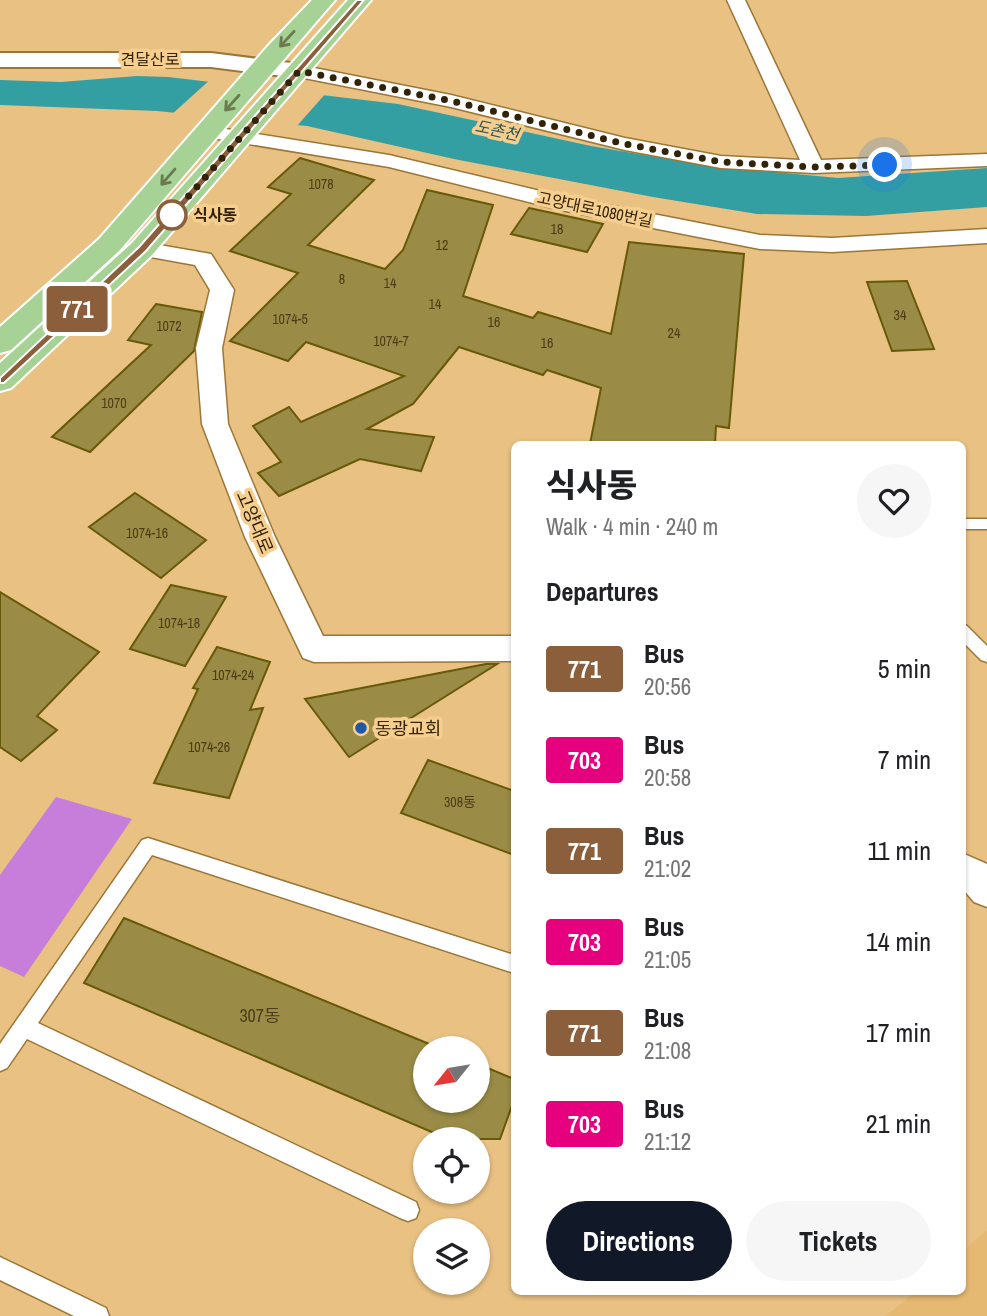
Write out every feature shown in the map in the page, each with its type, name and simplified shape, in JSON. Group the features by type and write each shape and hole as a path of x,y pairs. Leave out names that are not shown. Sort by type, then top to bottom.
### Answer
{"main road":[{"path":"0,343 109,245 324,0"},
{"path":"0,381 142,249 360,0"}],"street":[{"path":"736,0 814,167"},
{"name":"견달산로","path":"0,60 188,60 293,77"},
{"path":"293,77 452,101 625,144 722,162 814,167 987,160"},
{"name":"고양대로1080번길","path":"209,128 246,132 389,161 561,203 761,243 832,245 987,236"},
{"name":"고양대로","path":"142,249 203,259 222,290 209,348 215,424 260,537 314,649 511,649"},
{"path":"966,871 974,875 987,890"}],"lane":[{"path":"966,524 987,524"},
{"path":"966,634 987,656"},
{"path":"0,1061 148,846 511,963"},
{"path":"24,1027 408,1210"},
{"path":"0,1269 98,1316"}],"shaded area":[{"path":"56,797 132,819 24,977 0,966 0,875"},
{"path":"987,1230 987,1316 886,1316 911,1295 966,1295 966,1248"}],"water":[{"name":"도촌천","path":"137,76 168,77 398,104 591,146 704,165 838,178 987,168 987,207 866,216 757,214 454,159 307,126 157,111 0,105 0,80 61,82"}],"pier":[{"path":"212,78 327,92 296,127 170,116"}],"building":[{"path":"300,158 374,180 308,245 385,269 403,250 427,190 493,205 463,296 533,318 538,312 611,334 629,242 744,254 729,428 716,426 715,441 591,441 601,388 547,370 543,375 459,347 413,404 367,429 434,437 421,471 360,459 279,496 258,473 281,462 253,426 289,407 301,422 404,376 306,342 288,361 230,341 298,273 230,251 291,194 268,187"},
{"path":"529,208 603,224 587,252 511,234"},
{"path":"907,281 934,349 892,351 867,282"},
{"path":"156,304 202,312 194,351 90,452 52,437 151,345 128,340"},
{"path":"135,493 206,540 161,578 89,527"},
{"path":"171,585 226,597 185,666 130,649"},
{"path":"0,592 99,652 37,716 57,730 21,761 0,747"},
{"path":"217,647 270,662 250,710 263,708 229,798 154,783 198,689 193,688"},
{"name":"동광교회","path":"497,664 349,757 305,699"},
{"path":"428,760 511,790 511,854 401,813"},
{"path":"124,918 413,1037 413,1113 490,1113 490,1069 511,1078 511,1108 500,1139 490,1139 490,1127 420,1127 84,983"}],"bus line":[{"name":"771","path":"0,381 142,249 360,0"}],"place":[{"name":"식사동","path":"172,215"},
{"name":"동광교회","path":"361,728"}],"route":[{"path":"172,215 299,71 452,101 625,144 722,162 814,167 885,165"}]}
